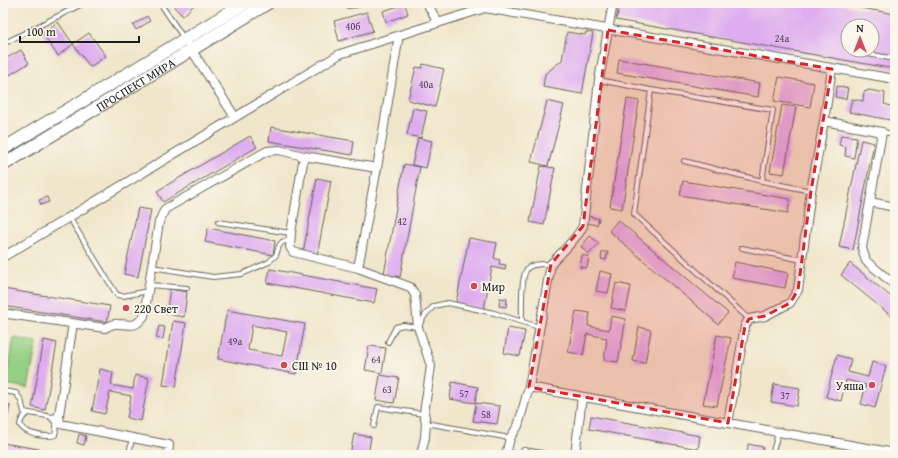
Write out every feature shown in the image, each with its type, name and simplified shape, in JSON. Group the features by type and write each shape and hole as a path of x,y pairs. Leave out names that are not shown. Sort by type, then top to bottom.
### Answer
{"main road":[{"name":"ПРОСПЕКТ МИРА","path":"3,149 245,3"},
{"name":"ПРОСПЕКТ МИРА","path":"3,166 268,3"}],"street":[{"path":"427,3 438,23"},
{"path":"506,455 510,438 518,426 529,387 551,264 569,246 583,226 599,80 613,3"},
{"path":"3,257 340,54 485,8 895,79"},
{"path":"358,268 377,168 399,35"},
{"path":"185,39 235,118"},
{"path":"728,423 745,326 749,319 765,316 790,303 798,290 811,191 832,69"},
{"path":"824,121 882,132 862,248 866,261 895,284"},
{"path":"3,314 105,328 116,323 131,326 138,323 144,316 159,222 165,209 267,152 278,150 304,156 377,168"},
{"path":"304,156 290,237 290,247 293,252 358,268 410,287 415,295 418,327 431,366 425,418 425,437 421,455"},
{"path":"870,202 895,207"},
{"path":"73,323 58,415 60,424 169,445 168,455"},
{"path":"529,387 728,423 856,451 895,454"},
{"path":"575,455 582,397"},
{"path":"524,452 542,455"}],"lane":[{"path":"3,44 84,3"},
{"path":"160,3 185,39"},
{"path":"345,3 348,6 358,5"},
{"path":"880,56 895,59"},
{"path":"599,80 773,110 762,181"},
{"path":"651,90 634,214 749,319"},
{"path":"882,132 895,134"},
{"path":"684,161 762,181 811,191"},
{"path":"69,217 117,295 123,296 148,288 187,288"},
{"path":"218,222 290,237"},
{"path":"151,267 213,277 242,274 269,262 276,255 282,242 290,237"},
{"path":"742,248 802,260"},
{"path":"522,321 524,277 526,269 530,266 551,264"},
{"path":"388,342 396,327 403,325 418,327 426,314 434,306 448,303 522,321 539,327"},
{"path":"3,391 16,393 21,400 24,412 50,417 58,415"},
{"path":"374,426 378,408 510,438"},
{"path":"29,413 21,420 20,425 23,430 50,437 55,435 56,424 50,417"},
{"path":"772,455 778,433"},
{"path":"129,455 132,437"}],"highlighted area":[{"path":"608,30 832,69 811,191 798,290 790,303 765,316 749,319 745,326 728,423 529,387 551,264 583,226"}],"green space":[{"path":"14,338 37,342 28,388 6,384"}],"building":[{"path":"179,3 196,3 183,16 174,7"},
{"path":"620,3 832,3 895,14 895,69 616,20"},
{"path":"405,4 408,14 386,22 383,11"},
{"path":"367,12 373,31 339,41 334,21"},
{"path":"147,16 150,21 136,30 133,25"},
{"path":"58,22 73,44 58,56 42,33"},
{"path":"567,32 585,35 586,32 593,33 582,94 543,87 545,74 562,60"},
{"path":"89,33 106,56 90,67 73,44"},
{"path":"21,50 29,63 3,79 3,60"},
{"path":"619,59 760,83 758,97 617,73"},
{"path":"423,64 444,69 435,107 408,100 416,67 422,68"},
{"path":"779,77 814,83 810,107 774,101"},
{"path":"837,86 848,88 846,99 835,97"},
{"path":"869,90 885,93 884,104 895,107 895,121 849,112 852,99 863,101 864,92"},
{"path":"627,99 639,101 622,209 610,207"},
{"path":"547,101 564,105 548,166 531,162"},
{"path":"782,105 796,107 784,174 770,172"},
{"path":"413,108 427,111 421,138 407,135"},
{"path":"271,127 354,141 352,155 269,141"},
{"path":"841,135 857,137 854,158 845,156 846,147 839,145"},
{"path":"250,136 257,147 163,202 157,191"},
{"path":"418,138 432,141 426,168 412,165"},
{"path":"861,140 874,143 853,250 839,247"},
{"path":"404,164 420,167 400,277 384,274"},
{"path":"541,166 555,168 544,225 530,222"},
{"path":"317,178 331,181 317,256 303,253"},
{"path":"683,181 790,199 788,213 680,195"},
{"path":"47,197 49,202 41,205 39,200"},
{"path":"138,208 151,210 138,277 124,274"},
{"path":"589,216 599,219 597,225 587,223"},
{"path":"618,220 728,313 718,324 609,231"},
{"path":"208,228 275,241 273,255 205,242"},
{"path":"590,236 599,243 589,254 581,247"},
{"name":"Мир","path":"469,238 497,243 494,258 500,260 499,264 506,265 505,270 492,267 484,309 456,303"},
{"path":"602,252 608,252 606,260 601,259"},
{"path":"582,255 589,257 587,268 580,267"},
{"path":"735,262 788,273 785,288 732,278"},
{"path":"850,263 895,300 895,319 841,275"},
{"path":"270,269 377,289 374,303 267,283"},
{"path":"600,271 612,274 608,293 596,291"},
{"path":"616,283 631,286 626,311 611,308"},
{"path":"3,289 110,306 107,322 3,306"},
{"path":"170,289 187,292 184,317 166,314"},
{"path":"500,298 507,299 506,307 499,306"},
{"path":"227,310 305,324 296,374 218,359","holes":["252,325 287,332 282,356 248,350"]},
{"path":"576,311 590,313 588,326 609,330 611,316 626,319 618,362 604,360 607,338 587,334 583,355 568,352"},
{"path":"173,321 186,323 176,387 163,385"},
{"path":"159,326 165,327 163,339 156,338"},
{"path":"639,327 651,330 645,363 633,361"},
{"path":"508,328 525,331 520,356 504,353"},
{"path":"717,335 731,338 717,406 703,404"},
{"path":"44,340 57,343 45,410 32,407"},
{"path":"369,346 386,348 382,373 365,370"},
{"path":"837,355 851,359 848,372 868,377 872,362 886,366 875,408 861,404 866,385 846,380 841,401 826,397"},
{"path":"100,369 113,372 111,385 133,389 135,375 149,378 141,421 127,418 131,396 110,392 105,414 92,411"},
{"path":"380,375 399,378 394,403 376,400"},
{"path":"452,382 478,387 475,403 450,399"},
{"path":"774,384 800,388 797,406 771,402"},
{"path":"476,403 500,406 497,424 473,421"},
{"path":"3,404 10,405 7,419 3,418"},
{"path":"591,416 700,436 698,449 589,429"},
{"path":"79,434 86,436 84,445 77,443"},
{"path":"354,434 371,437 368,455 350,455"},
{"path":"3,443 68,454 68,455 3,455"},
{"path":"748,444 763,447 761,455 747,455"},
{"path":"141,452 153,454 153,455 140,455"}],"place":[{"name":"Мир","path":"474,286"},
{"name":"220 Свет","path":"126,308"},
{"name":"СШ № 10","path":"284,365"},
{"name":"Уяша","path":"872,385"}]}
